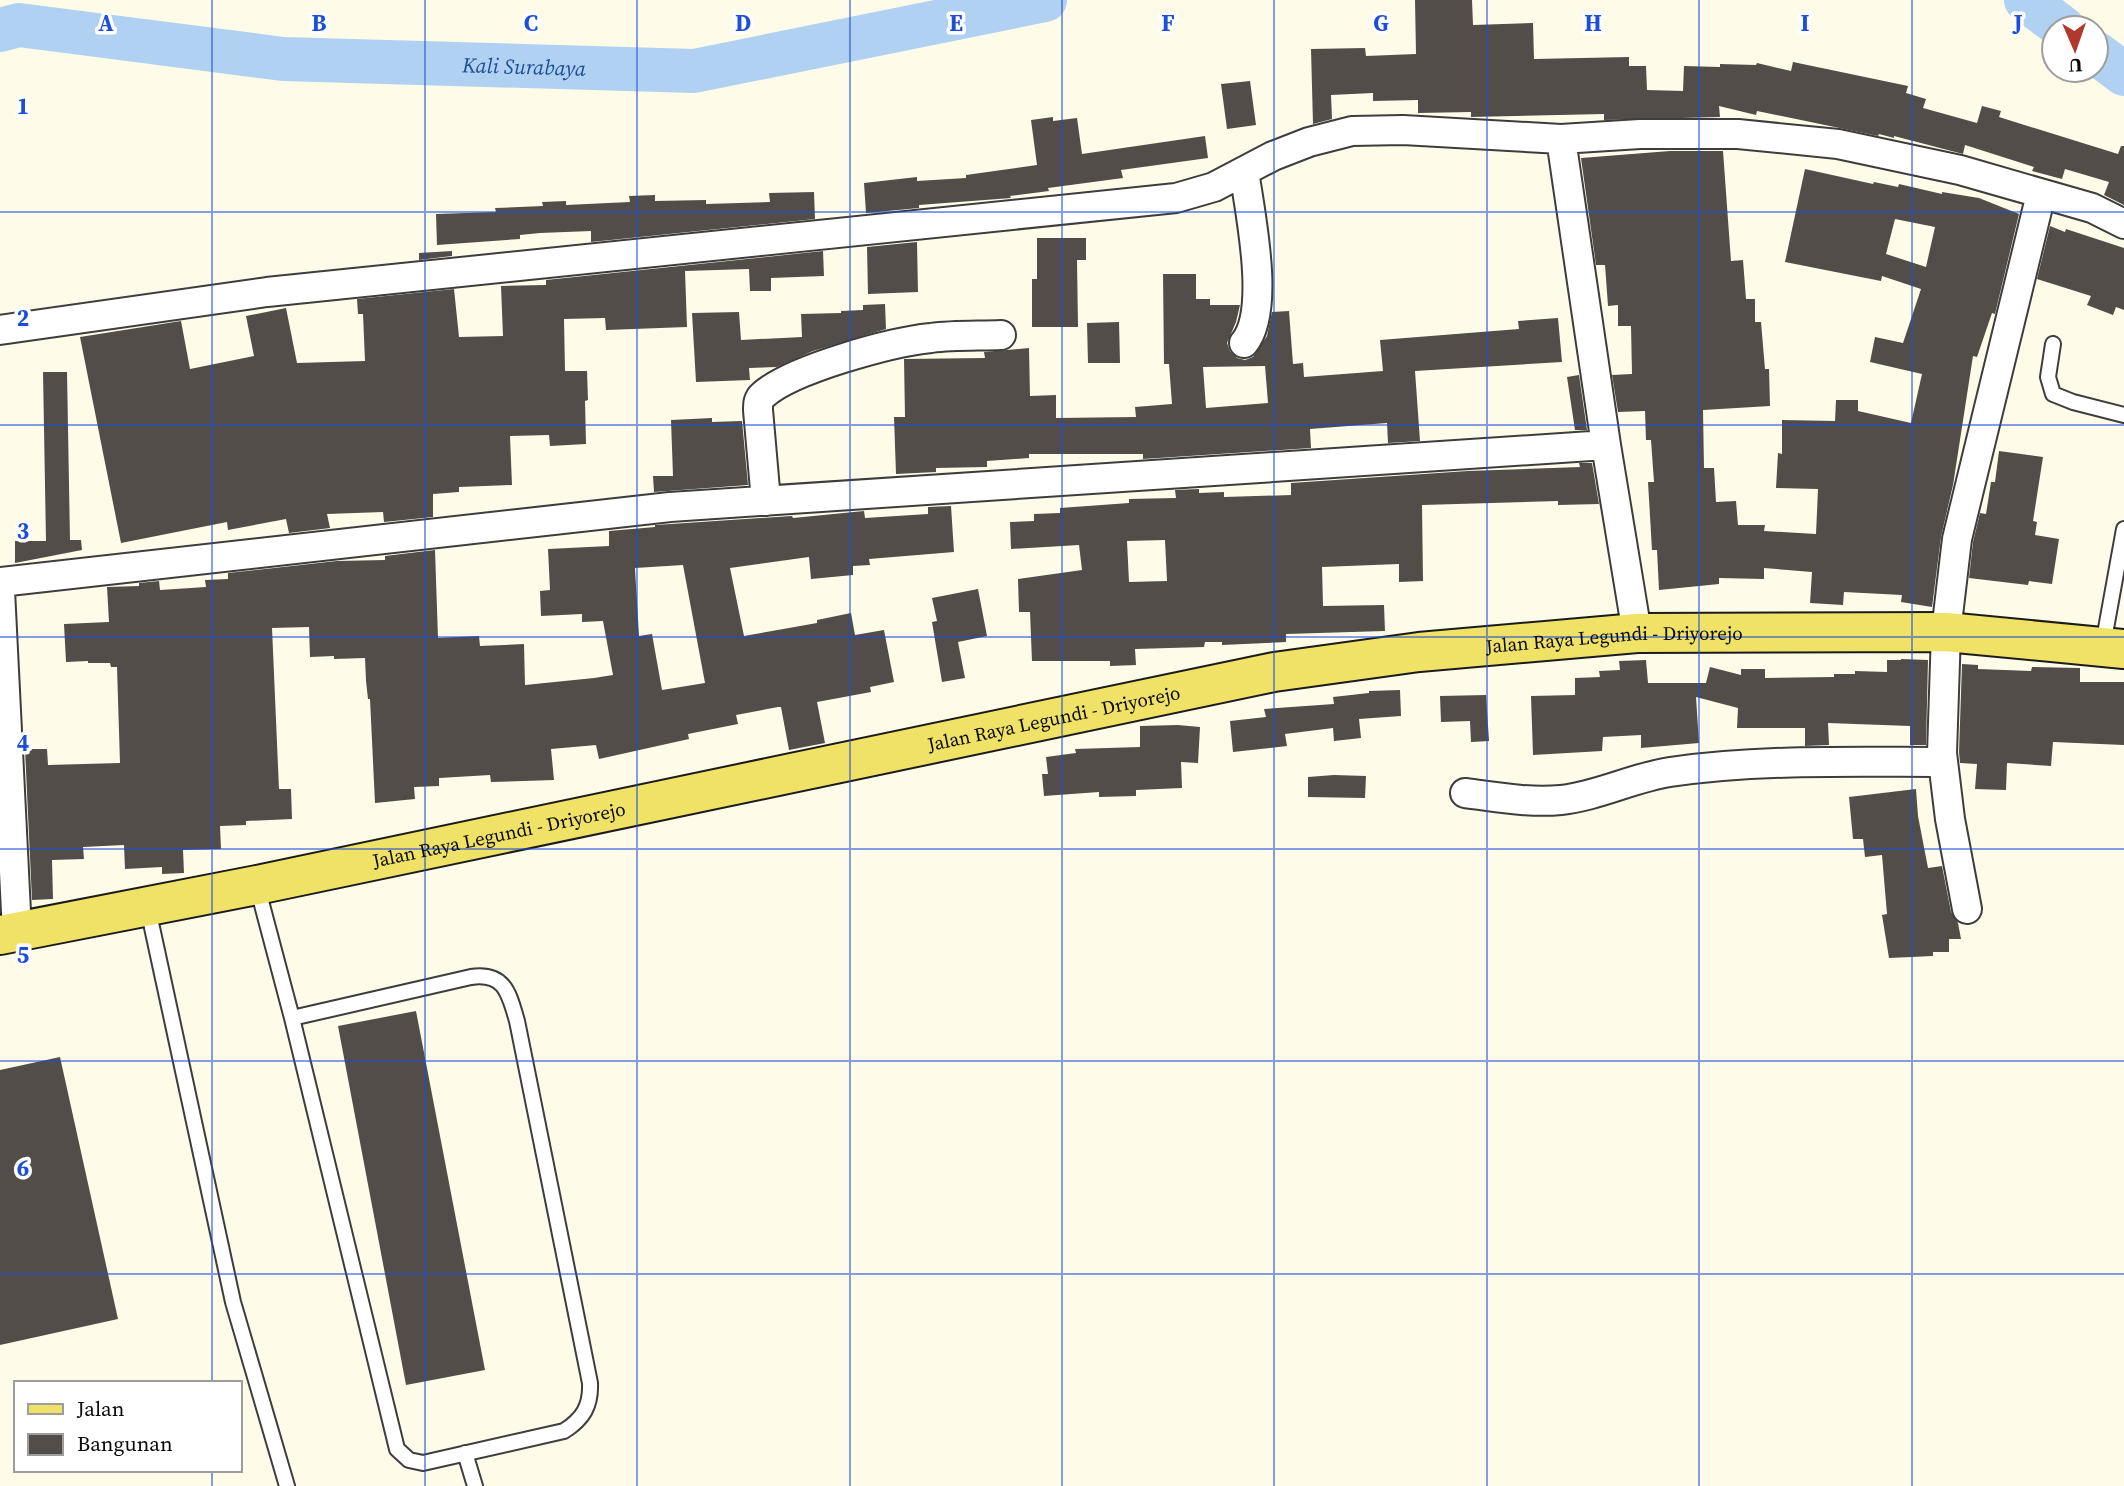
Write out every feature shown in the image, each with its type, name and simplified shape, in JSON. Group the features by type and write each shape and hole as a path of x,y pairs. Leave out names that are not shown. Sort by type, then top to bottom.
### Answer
{"main road":[{"name":"Jalan Raya Legundi - Driyorejo","path":"9,933 257,885 1274,672 1419,653 1637,633 1946,632 2113,647"}],"street":[{"path":"0,330 267,292 1176,198 1214,187 1273,156 1309,142 1352,131 1403,130 1561,139 1640,134 1738,134 1838,144 1959,170 2092,208 2124,224"},
{"path":"1561,139 1637,633"},
{"path":"1244,171 1254,242 1258,310 1252,334 1244,343"},
{"path":"1967,909 1950,819 1943,762 1946,632 1957,539 2041,194"},
{"path":"766,501 758,410 758,401 764,394 802,372 858,354 929,338 1001,335"},
{"path":"0,582 670,507 1606,445"},
{"path":"0,590 9,933"},
{"path":"1465,793 1526,801 1562,800 1669,772 1794,761 1943,762"}],"lane":[{"path":"2053,344 2048,377 2053,394 2124,415"},
{"path":"2113,647 2124,529"},
{"path":"257,885 397,1449 404,1457 418,1463 564,1431 586,1411 590,1398 590,1383 517,1021 503,986 494,978 483,975 292,1018"},
{"path":"147,905 233,1302 287,1486"},
{"path":"465,1453 475,1486"}],"building":[{"path":"1415,0 1472,0 1473,25 1533,23 1534,59 1629,57 1629,66 1646,66 1647,90 1683,91 1684,66 1720,67 1720,64 1757,63 1791,71 1793,62 1908,86 1906,93 1926,99 1923,108 1977,123 1982,106 2001,111 1999,117 2118,154 2121,146 2124,146 2124,205 2104,195 2109,182 2065,169 2062,179 2032,171 2034,167 1965,145 1963,154 1894,136 1878,136 1757,111 1756,115 1719,106 1720,117 1604,120 1604,114 1471,117 1471,112 1418,113 1418,100 1373,101 1373,93 1331,95 1332,119 1313,124 1311,49 1365,48 1366,56 1416,54"},
{"path":"1250,81 1256,125 1227,129 1221,84"},
{"path":"1053,117 1053,121 1077,118 1082,154 1205,136 1208,158 1121,170 1123,178 1048,188 1049,191 1010,196 1011,198 919,205 919,208 866,213 864,183 917,177 917,181 966,178 966,175 1037,165 1031,120"},
{"path":"1670,151 1723,151 1731,261 1743,260 1746,299 1755,299 1755,322 1761,322 1765,369 1769,369 1770,406 1703,410 1704,468 1714,468 1716,502 1736,501 1738,525 1765,525 1764,531 1816,534 1818,489 1776,488 1778,453 1782,454 1782,420 1835,421 1836,400 1858,400 1858,411 1911,423 1922,374 1870,362 1875,337 1903,343 1921,289 1882,276 1881,281 1785,262 1805,169 1873,184 1874,182 1898,187 1899,184 1942,194 1979,198 2019,214 1995,314 1992,313 1977,357 1973,356 1953,485 1941,537 1932,607 1901,602 1902,595 1844,592 1843,605 1810,603 1812,572 1764,568 1764,579 1719,578 1719,584 1659,590 1657,550 1652,550 1648,482 1654,482 1651,440 1646,440 1645,411 1618,412 1612,375 1632,374 1631,326 1618,326 1618,305 1608,306 1605,265 1596,265 1581,158","holes":["1895,219 1935,227 1926,267 1886,254"]},
{"path":"814,192 815,219 591,242 591,231 540,233 520,235 520,239 437,245 436,214 496,212 495,208 543,206 542,202 566,201 566,205 630,202 629,196 655,195 655,201 706,200 706,204 770,202 769,193"},
{"path":"2050,226 2124,248 2124,310 2116,307 2113,315 2087,305 2091,296 2037,279"},
{"path":"1037,238 1086,238 1086,260 1077,260 1078,327 1032,327 1032,279 1037,279"},
{"path":"917,242 918,292 868,294 867,247"},
{"path":"452,251 452,256 419,260 419,253"},
{"path":"823,251 824,276 771,278 771,291 750,291 749,269 685,271 687,327 606,330 605,318 564,319 565,371 587,371 586,444 550,446 549,435 510,436 512,485 459,487 459,492 433,494 433,517 384,522 383,512 327,514 330,528 289,533 286,519 228,530 227,522 121,543 80,337 181,321 190,369 254,356 246,316 286,308 297,363 365,361 363,314 358,314 357,299 454,289 459,337 503,336 501,286 546,285 546,280"},
{"path":"1163,274 1196,274 1196,299 1210,299 1210,305 1240,305 1227,343 1237,358 1245,360 1253,357 1267,336 1272,312 1289,311 1293,364 1303,363 1304,377 1383,371 1380,340 1519,329 1518,321 1558,318 1562,362 1415,371 1420,441 1388,443 1387,423 1310,429 1311,448 1143,459 1143,454 1029,454 1029,458 987,461 987,467 936,468 936,472 896,474 894,417 905,417 904,359 985,358 984,352 1029,348 1030,396 1056,395 1056,418 1136,417 1135,407 1172,404 1169,364 1164,364","holes":["1265,366 1268,403 1206,408 1203,367"]},
{"path":"885,304 886,329 813,351 777,367 749,368 750,380 696,382 692,313 739,312 741,340 802,337 801,314 841,313 863,310 863,305"},
{"path":"1119,322 1120,363 1088,363 1087,323"},
{"path":"43,372 67,372 70,540 81,540 82,550 15,563 15,541 46,541"},
{"path":"1579,375 1587,430 1575,430 1567,377"},
{"path":"712,418 712,422 742,421 748,485 654,492 653,476 673,476 671,420"},
{"path":"1999,451 2043,457 2033,521 2037,522 2035,535 2059,539 2052,584 2029,581 2028,585 1969,578 1973,542 1980,513 1986,514 1991,482 1995,482"},
{"path":"1579,463 1592,463 1599,504 1558,505 1558,501 1422,505 1423,581 1399,582 1399,564 1322,567 1323,606 1384,605 1385,631 1286,634 1286,642 1222,645 1222,642 1205,642 1204,647 1135,649 1136,665 1110,666 1110,661 1032,661 1030,612 1019,612 1018,579 1082,570 1079,545 1011,549 1010,522 1034,521 1034,514 1060,513 1060,508 1129,503 1129,499 1176,498 1175,490 1224,492 1224,497 1291,495 1291,483 1468,471 1580,467","holes":["1165,540 1167,581 1129,582 1127,541"]},
{"path":"951,506 954,552 869,559 870,565 853,566 853,575 811,579 809,557 730,568 744,636 817,623 817,620 851,613 855,635 884,630 894,682 870,687 871,692 817,702 825,743 789,750 781,707 778,707 736,715 738,724 688,734 689,739 599,759 596,745 551,749 554,780 491,782 490,775 439,778 439,786 414,787 415,799 375,803 370,699 365,658 310,657 309,627 272,628 279,789 291,789 292,819 246,821 246,825 220,826 221,849 183,850 184,873 162,874 162,867 125,869 124,845 83,847 84,859 52,860 53,899 32,900 25,749 47,749 48,765 120,763 117,667 111,667 110,663 66,662 64,624 109,622 107,587 139,586 139,583 159,581 160,590 206,587 205,580 228,579 228,573 337,561 385,560 385,556 435,550 438,638 479,636 480,646 524,644 525,685 613,675 603,621 582,622 582,614 541,616 540,591 550,590 548,549 609,546 609,531 655,525 793,518 864,511 865,518 928,514 928,507","holes":["683,565 705,683 662,690 652,634 639,636 635,568"]},
{"path":"978,589 987,636 958,642 965,678 942,682 932,622 937,621 932,598"},
{"path":"1646,660 1648,683 1706,683 1710,667 1741,675 1741,669 1765,669 1765,678 1834,677 1834,674 1855,674 1855,671 1887,672 1887,660 1928,660 1926,745 1910,745 1910,726 1828,723 1829,745 1805,746 1805,728 1737,728 1738,708 1696,697 1699,743 1641,748 1641,735 1603,737 1602,751 1533,755 1531,696 1575,695 1575,678 1600,677 1599,671 1620,670 1619,661"},
{"path":"1962,664 1978,665 1978,669 2031,671 2032,667 2080,668 2080,682 2124,682 2124,745 2053,742 2051,766 2007,763 2006,790 1975,789 1977,764 1960,763"},
{"path":"1400,690 1401,716 1359,719 1361,738 1334,741 1333,728 1285,734 1287,746 1233,752 1230,721 1266,717 1264,709 1334,704 1333,697 1369,691"},
{"path":"1486,695 1489,741 1471,742 1470,721 1441,722 1440,696"},
{"path":"1140,726 1200,727 1198,763 1181,762 1182,788 1136,790 1136,796 1099,797 1099,792 1044,796 1042,774 1048,774 1046,757 1076,753 1075,749 1140,747"},
{"path":"1366,776 1365,798 1308,797 1308,777"},
{"path":"1916,789 1928,868 1942,866 1951,912 1958,923 1961,939 1949,939 1949,952 1933,952 1933,956 1889,958 1882,915 1887,914 1882,855 1865,857 1863,839 1853,839 1849,797"},
{"path":"416,1011 485,1370 406,1385 338,1026"},
{"path":"60,1057 118,1319 0,1345 0,1070"}],"waterway":[{"name":"Kali Surabaya","path":"0,30 19,25 283,59 694,71 1045,0"},
{"name":"Kali Surabaya","path":"2026,0 2044,14"},
{"name":"Kali Surabaya","path":"2110,64 2124,74"}]}
